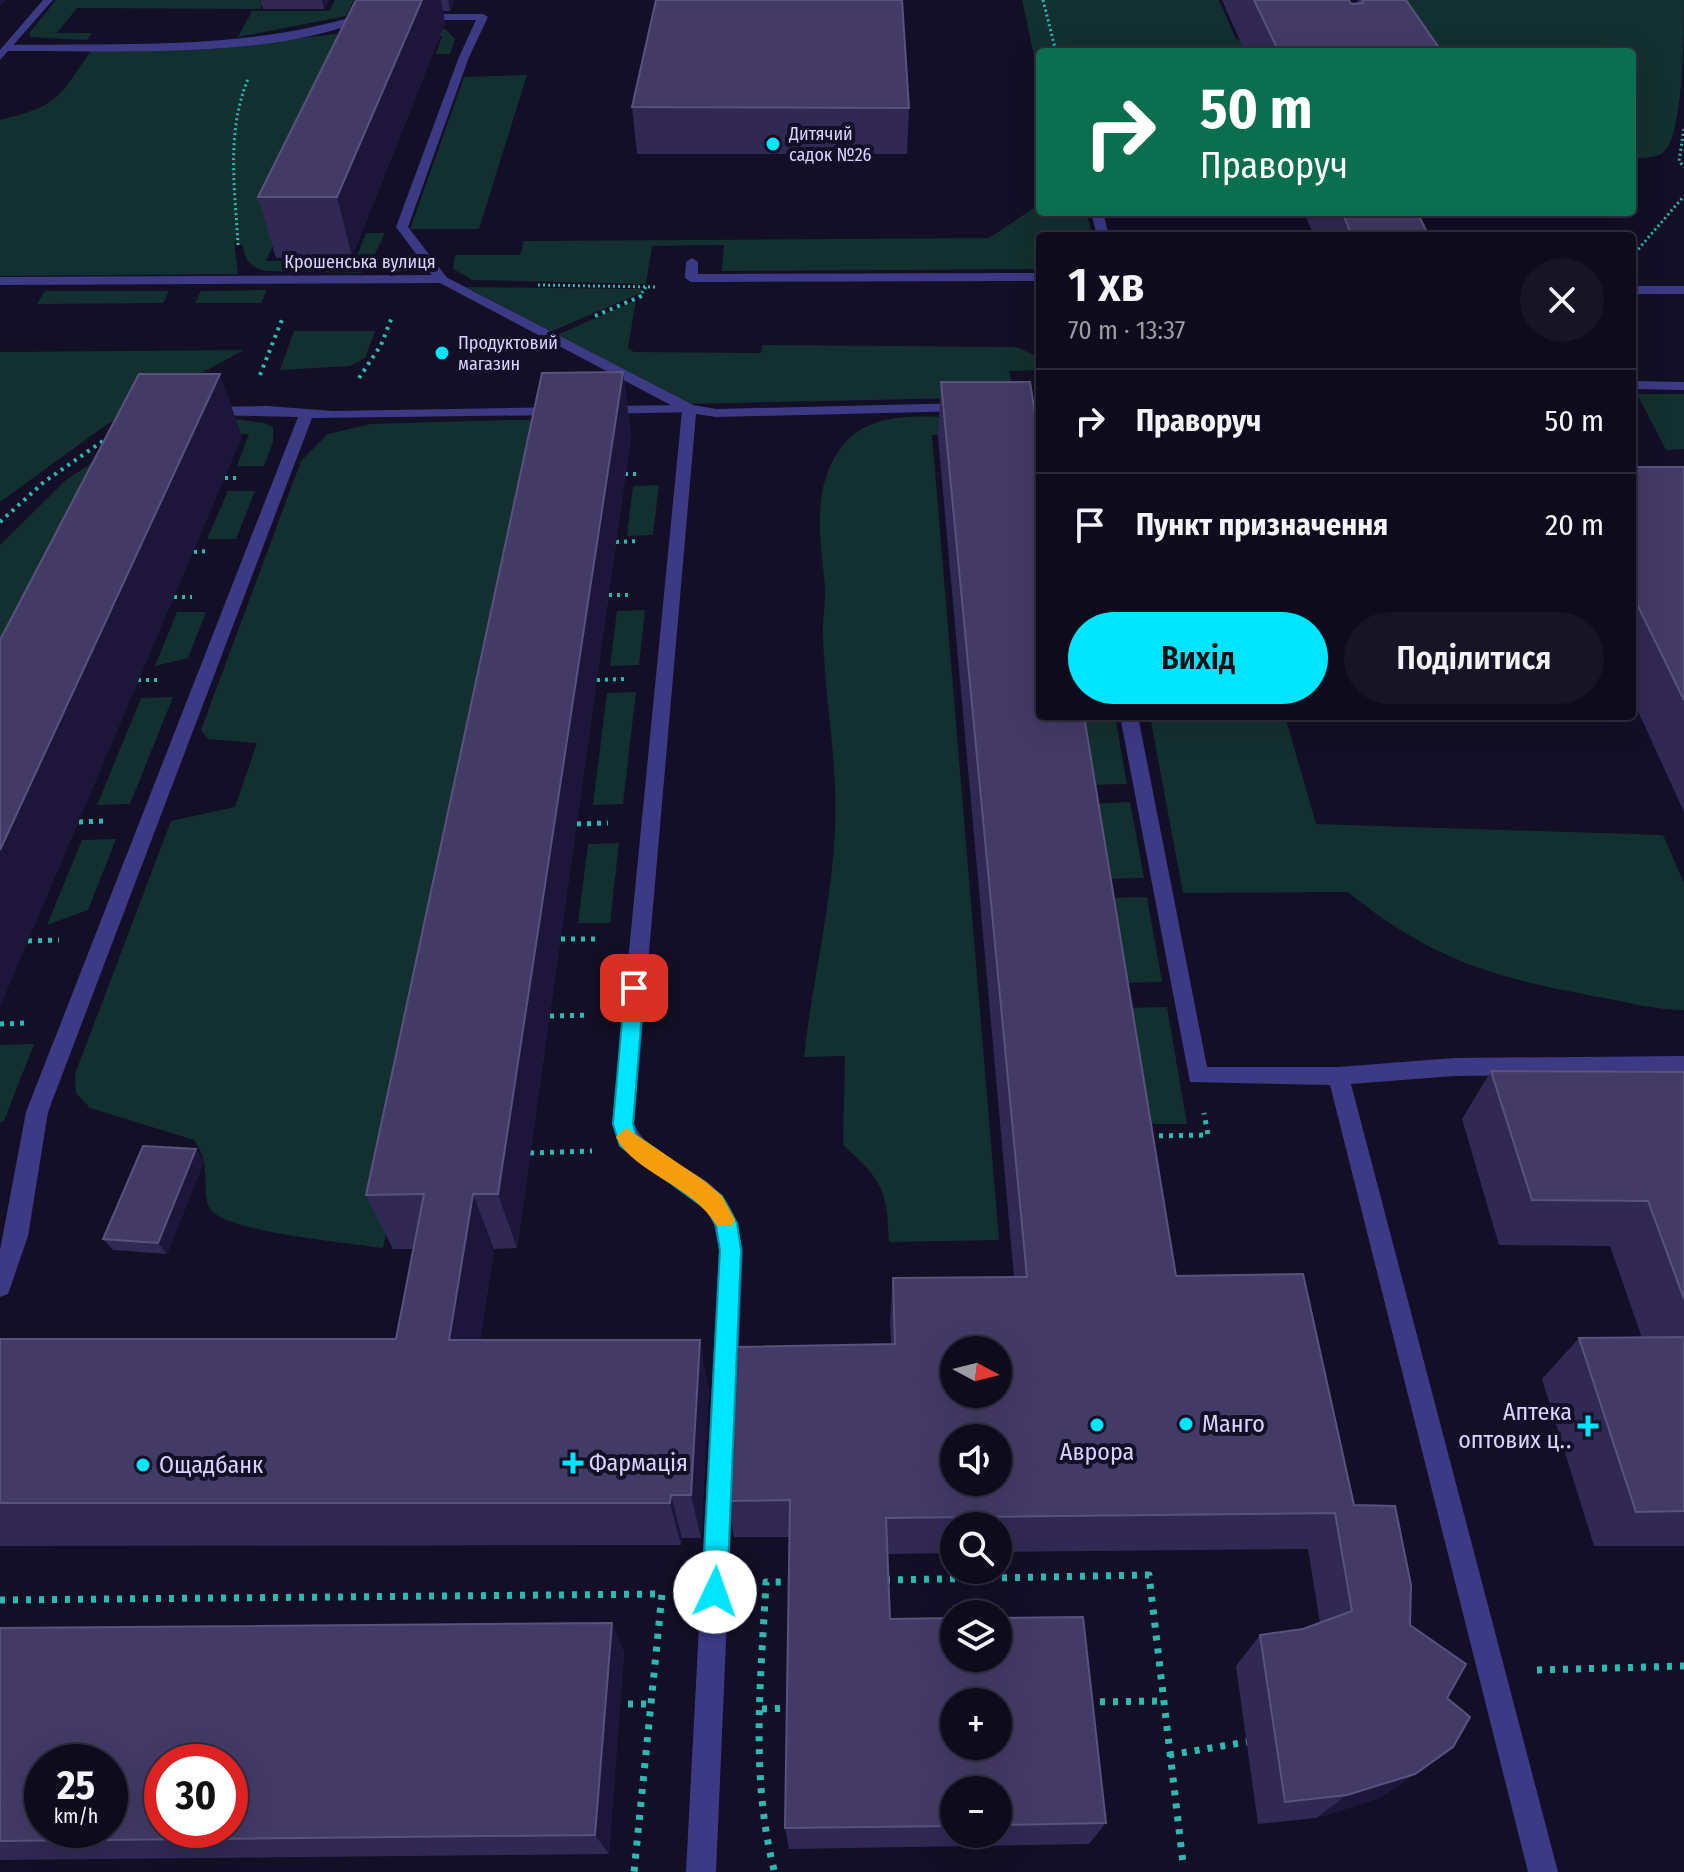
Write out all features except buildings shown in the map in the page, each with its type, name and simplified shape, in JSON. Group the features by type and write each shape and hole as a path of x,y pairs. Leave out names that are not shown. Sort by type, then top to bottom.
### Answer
{"street":[{"path":"4,53 48,0"},
{"path":"4,53 229,45 337,27 361,13 375,17"},
{"path":"406,17 483,17 464,57 402,228 442,279"},
{"path":"692,262 691,278 1036,277"},
{"name":"Крошенська вулиця","path":"0,281 442,279 689,409"},
{"path":"1636,290 1684,290"},
{"path":"1636,385 1684,386"},
{"name":"Крошенська вулиця","path":"190,412 246,410 333,415 689,409 716,413 1036,406"},
{"path":"689,409 623,1124 627,1140 637,1149 698,1188 714,1203 726,1223 731,1250 701,1872"},
{"path":"0,1286 16,1236 37,1112 307,413"},
{"path":"1130,720 1198,1076 1338,1076 1454,1067 1684,1065"},
{"path":"1338,1076 1543,1872"}],"path":[{"path":"1043,0 1055,48"},
{"path":"229,45 246,69 249,83 237,105 233,140 238,247 245,270 253,280"},
{"path":"1684,129 1679,161 1684,167"},
{"path":"1636,252 1684,196"},
{"path":"246,410 299,279"},
{"path":"333,415 381,345 391,321 392,279"},
{"path":"550,336 644,295 646,287"},
{"path":"0,522 44,482 98,442 118,432"},
{"path":"1147,1136 1208,1135 1198,1076"},
{"path":"530,1153 637,1149"},
{"path":"878,1580 1149,1575 1183,1863"},
{"path":"774,1870 763,1836 759,1797 766,1582 798,1582"},
{"path":"0,1600 662,1594 654,1704 634,1872"},
{"path":"1536,1670 1684,1666"},
{"path":"1073,1703 1162,1701"},
{"path":"606,1705 654,1704"},
{"path":"762,1709 806,1708"},
{"path":"1169,1755 1268,1739"}],"green space":[{"path":"56,0 265,0 260,9 77,8 57,33 92,33 87,40 30,37 30,32"},
{"path":"335,0 354,0 346,16 238,37 252,11 329,11"},
{"path":"1022,0 1219,0 1236,39 1272,48 1036,48 1036,65"},
{"path":"1363,0 1684,0 1679,105 1670,143 1660,155 1636,158 1636,48 1401,48"},
{"path":"382,28 445,29 455,39 450,54 436,54 442,36 370,36 266,261 355,261 366,233 385,233 370,264 361,273 265,271 250,263 243,246 234,241 238,274 0,276 0,120 35,110 55,98 91,51 215,49"},
{"path":"527,75 479,229 410,229 464,77"},
{"path":"1036,207 1036,216 1087,216 1092,232 1036,232 1036,269 722,271 724,245 652,246 646,284 472,280 453,269 455,255 520,255 524,241 989,238"},
{"path":"466,287 642,289 641,293 550,332"},
{"path":"267,290 261,303 195,303 201,291"},
{"path":"45,291 169,291 163,303 37,304"},
{"path":"636,300 628,348 634,352 761,353 762,345 1017,347 1036,356 1036,370 1009,371 1014,397 685,404 555,336"},
{"path":"294,331 375,331 365,358 350,366 280,370"},
{"path":"244,350 106,425 0,502 0,352"},
{"path":"1637,394 1684,394 1684,449 1666,450"},
{"path":"908,417 958,417 1021,434 932,435 999,1240 889,1242 887,1210 880,1187 867,1168 843,1145 845,1056 804,1057 830,886 835,829 835,780 823,636 825,593 820,535 821,501 824,484 838,452 849,438 862,429 877,422"},
{"path":"228,418 273,427 273,442 264,466 237,466 249,434 142,435"},
{"path":"549,419 383,1248 264,1230 222,1218 211,1210 208,1203 203,1161 194,1140 90,1108 76,1093 75,1074 171,821 235,807 257,743 208,739 201,730 301,461 328,434 371,424"},
{"path":"132,438 0,744 0,545 67,479"},
{"path":"659,485 653,535 627,536 633,486"},
{"path":"228,491 255,491 236,539 207,539"},
{"path":"645,610 639,665 610,666 617,611"},
{"path":"177,612 206,612 188,658 155,666"},
{"path":"636,692 623,804 593,805 607,693"},
{"path":"173,697 130,804 97,805 141,698"},
{"path":"1075,720 1116,720 1127,784 1085,785"},
{"path":"1151,720 1286,720 1316,824 1663,835 1684,883 1684,1010 1562,990 1466,963 1408,934 1348,892 1183,893"},
{"path":"1130,802 1144,878 1099,879 1087,804"},
{"path":"116,839 88,910 47,925 82,840"},
{"path":"619,843 610,923 578,923 588,844"},
{"path":"1147,897 1162,982 1115,983 1102,898"},
{"path":"1167,1007 1187,1124 1138,1124 1119,1008"},
{"path":"34,1044 4,1121 0,1123 0,1045"}],"slow traffic":[{"path":"626,1137 637,1149 698,1188 714,1203 724,1220"}],"place":[{"name":"Дитячий садок №26","path":"773,144"},
{"name":"Продуктовий магазин","path":"442,353"},
{"name":"Манго","path":"1186,1424"},
{"name":"Аврора","path":"1097,1425"},
{"name":"Аптека оптових ц‥","path":"1588,1426"},
{"name":"Фармація","path":"573,1463"},
{"name":"Ощадбанк","path":"143,1465"}],"route":[{"path":"634,988 623,1124 627,1140 698,1188 714,1203 726,1223 731,1250 715,1592"}]}
